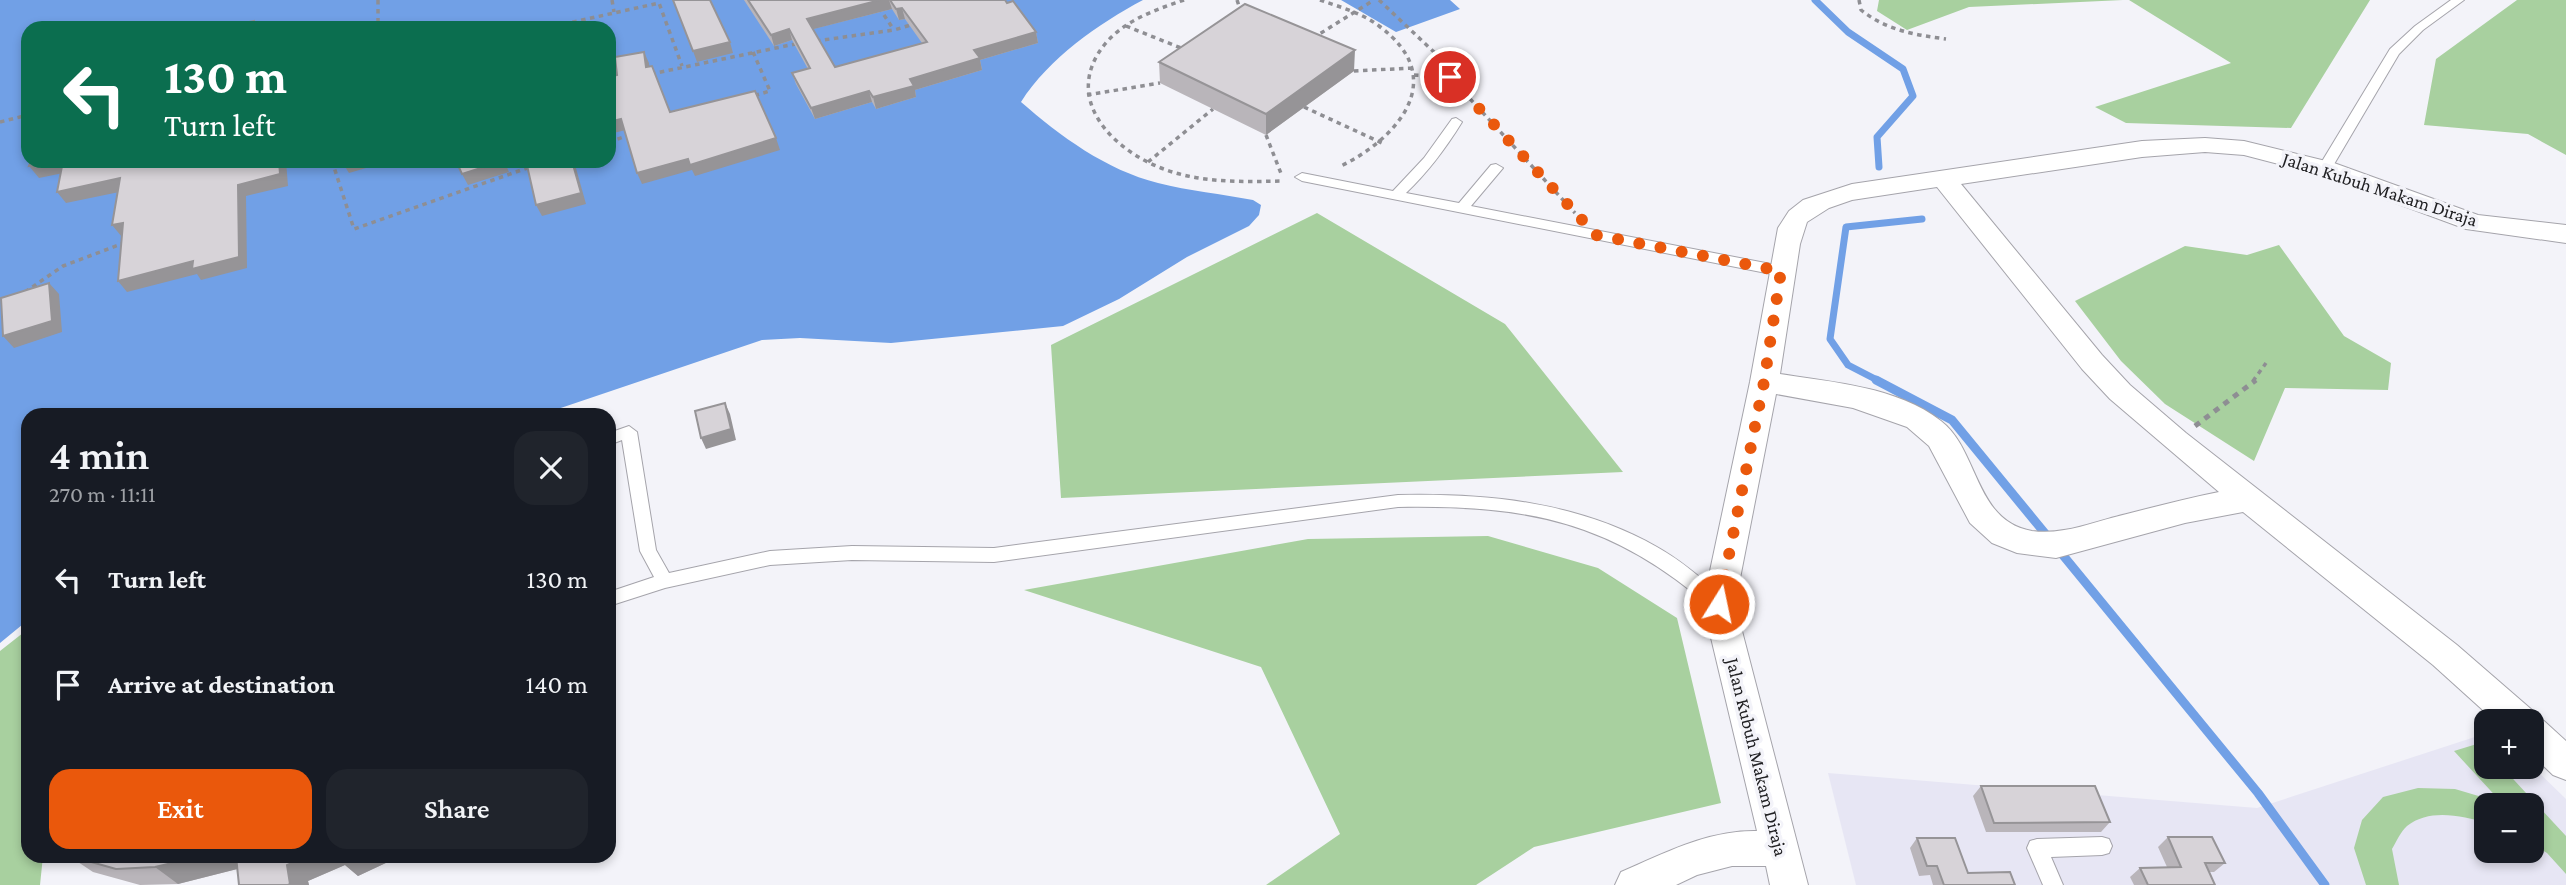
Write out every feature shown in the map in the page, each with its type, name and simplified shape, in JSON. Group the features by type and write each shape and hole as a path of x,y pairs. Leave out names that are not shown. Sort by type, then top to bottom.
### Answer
{"street":[{"name":"Jalan Kubuh Makam Diraja","path":"1789,885 1719,604 1764,382 1781,271 1793,223 1807,210 1826,199 1853,192 2142,149 2204,145 2244,148 2325,168 2475,222 2566,234"},
{"path":"1944,179 2092,362 2120,392 2175,441 2445,656 2506,709"},
{"path":"1764,382 1831,393 1886,407 1933,430 1945,447 1979,515 1993,528 2013,539 2035,545 2056,545 2185,511 2247,499"},
{"path":"2544,743 2566,764"},
{"path":"1634,885 1692,859 1732,848 1780,849"}],"lane":[{"path":"2325,168 2394,52 2419,28 2458,0"},
{"path":"1396,195 1423,170 1456,122"},
{"path":"1462,208 1496,168"},
{"path":"1302,177 1781,271"},
{"path":"616,437 629,432 648,551 665,580"},
{"path":"616,597 665,580 770,558 852,553 994,555 1398,501 1456,499 1523,508 1586,523 1649,551 1685,575 1719,604"},
{"path":"2053,885 2037,848 2102,846"}],"path":[{"path":"378,0 379,21"},
{"path":"612,0 614,12"},
{"path":"874,0 894,30"},
{"path":"1184,0 1156,9 1125,26 1102,47 1089,71 1087,94 1093,115 1103,131 1118,144 1148,162 1193,177 1236,183 1284,181 1351,162 1383,143 1402,123 1413,99 1414,75 1402,49 1381,28 1356,13 1320,0"},
{"path":"1237,0 1241,12"},
{"path":"1309,40 1377,0 1435,53 1450,77 1596,235"},
{"path":"1859,0 1861,10 1884,25 1903,33 1946,40"},
{"path":"576,21 659,3 682,66"},
{"path":"813,41 894,30 919,22"},
{"path":"1125,26 1188,50"},
{"path":"645,76 800,43"},
{"path":"745,98 770,90 753,52"},
{"path":"1354,71 1412,68"},
{"path":"1414,75 1450,77"},
{"path":"1087,94 1160,83"},
{"path":"1304,107 1383,143"},
{"path":"1148,162 1213,109"},
{"path":"0,122 21,118"},
{"path":"616,140 634,134"},
{"path":"1266,135 1284,181"},
{"path":"334,168 354,229 527,168"},
{"path":"12,296 25,292 63,266 128,242"},
{"path":"2175,441 2259,377 2266,363"}],"shaded area":[{"path":"2474,737 2474,779 2544,778 2566,799 2566,885 1856,885 1828,773 2257,808"}],"green space":[{"path":"1879,0 2123,0 1969,7 1907,30 1877,11"},
{"path":"2129,0 2370,0 2291,128 2126,123 2095,107 2231,63"},
{"path":"2517,0 2566,0 2566,155 2528,134 2424,125 2436,59"},
{"path":"1317,213 1505,324 1623,472 1061,498 1051,345"},
{"path":"2279,245 2344,336 2391,363 2388,390 2285,388 2254,461 2165,404 2121,361 2075,301 2185,246 2247,255"},
{"path":"1488,536 1598,568 1677,618 1721,803 1534,847 1476,885 1266,885 1340,834 1261,667 1024,590 1308,539"},
{"path":"21,634 21,863 42,863 40,885 0,885 0,651"},
{"path":"2474,745 2474,773 2454,751"},
{"path":"2480,779 2513,779 2526,793 2493,793"},
{"path":"2418,788 2455,789 2474,795 2474,820 2436,815 2416,820 2407,826 2392,849 2399,885 2366,885 2354,848 2362,820 2383,797"},
{"path":"2544,812 2566,836 2566,874 2544,851"}],"water":[{"path":"0,0 1143,0 1092,31 1060,57 1032,86 1021,102 1068,139 1120,170 1158,183 1253,200 1261,205 1259,215 1249,226 1187,257 1119,299 1063,326 891,343 800,338 762,340 561,408 21,408 21,626 0,643"},
{"path":"1341,0 1450,0 1460,9 1396,32"}],"building":[{"path":"673,0 710,0 730,42 693,51"},
{"path":"748,0 880,0 807,19 835,67 927,42 902,8 896,9 890,0 1013,1 1036,32 974,50 980,58 910,79 914,86 873,97 869,91 811,108 792,73 810,68 789,29 771,35"},
{"path":"1245,4 1355,50 1266,114 1159,62"},
{"path":"644,52 646,67 652,66 670,112 755,91 776,138 690,165 688,159 637,173 621,119 616,120 616,57"},
{"path":"62,168 280,168 280,174 238,185 239,257 192,269 193,261 118,281 123,223 112,225 120,178 57,192"},
{"path":"459,168 481,168 462,174"},
{"path":"528,168 574,168 581,193 536,205"},
{"path":"49,283 52,321 3,336 1,298"},
{"path":"725,403 731,429 701,438 695,411"},
{"path":"1981,786 2095,786 2110,822 1994,823"},
{"path":"2168,837 2212,837 2225,863 2205,863 2215,885 2148,885 2140,868 2181,867"},
{"path":"1917,838 1955,838 1968,873 2010,872 2015,885 1944,885 1937,866 1927,866"},
{"path":"95,863 172,863 155,867 116,869"},
{"path":"237,863 291,863 287,865 288,885 239,885"}],"waterway":[{"path":"1815,0 1848,32 1903,69 1913,96 1877,137 1879,167"},
{"path":"1879,381 1848,365 1830,339 1846,227 1922,219"},
{"path":"1876,380 1952,420 2258,793 2325,885"}],"route":[{"path":"1450,77 1596,235 1781,271 1764,382 1719,604"}]}
